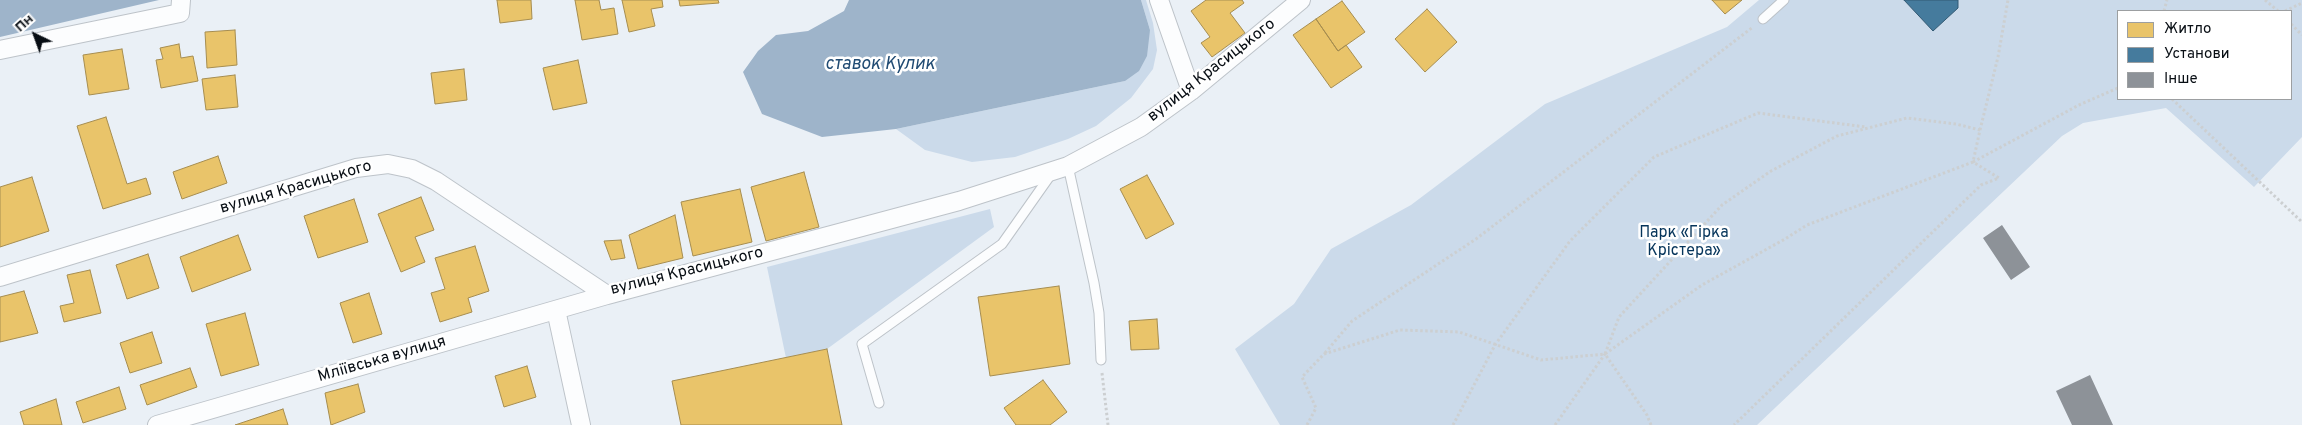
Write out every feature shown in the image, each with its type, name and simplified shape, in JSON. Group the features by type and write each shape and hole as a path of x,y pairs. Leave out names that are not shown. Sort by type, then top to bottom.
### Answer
{"street":[{"path":"0,50 180,13 181,0"},
{"path":"1159,0 1192,91"},
{"name":"вулиця Красицького","path":"0,277 356,168 388,164 412,168 436,181 606,295 959,201 1060,170 1141,127 1192,91 1301,0"},
{"name":"Мліївська вулиця","path":"157,425 606,295"},
{"path":"556,310 582,425"}],"lane":[{"path":"1763,20 1784,0"},
{"path":"1060,170 1094,283 1099,313 1101,360"},
{"path":"879,403 862,344 1002,244 1060,170"}],"path":[{"path":"1973,162 1998,57 2008,0"},
{"path":"2265,0 2277,10"},
{"path":"2287,10 2302,2"},
{"path":"1307,425 1316,408 1302,377 1352,321 1476,239 1763,20"},
{"path":"2292,25 2302,35"},
{"path":"1324,354 1400,330 1458,332 1540,360 1605,354 1702,285 1785,239 1807,224 1973,162 2079,105 2117,88"},
{"path":"2173,100 2302,222"},
{"path":"1453,425 1495,345 1570,240 1654,157 1758,113 1868,128"},
{"path":"1554,425 1605,354 1619,317 1722,205 1771,172 1837,136 1908,118 1980,130"},
{"path":"1734,425 1981,185 1999,178 1973,162"},
{"path":"1605,354 1647,415 1651,425"},
{"path":"1101,360 1108,425"}],"green space":[{"path":"1141,0 1146,0 1153,23 1157,50 1153,69 1131,98 1096,126 1068,139 1015,157 972,162 925,150 896,129 1125,81 1150,30"},
{"name":"Парк «Гірка Крістера»","path":"1759,0 2302,0 2302,137 2254,187 2166,108 2083,123 2062,136 1757,425 1280,425 1235,349 1294,304 1331,249 1411,205 1545,104 1727,27"},
{"path":"990,209 994,227 827,349 786,358 767,267"}],"water":[{"path":"0,0 159,0 0,37"},
{"name":"ставок Кулик","path":"849,0 1141,0 1150,30 1147,56 1139,71 1125,81 896,129 822,137 762,114 743,72 758,51 776,35 808,31 844,11"}],"building: Житло":[{"path":"497,0 531,0 532,19 500,23"},
{"path":"575,0 599,0 601,10 614,8 618,34 582,40"},
{"path":"622,0 662,0 663,7 651,9 655,26 629,32"},
{"path":"679,0 718,0 719,3 680,6"},
{"path":"1206,0 1242,0 1244,3 1230,13 1245,33 1212,57 1201,43 1210,37 1191,11"},
{"path":"1712,0 1742,0 1725,14"},
{"path":"1342,1 1365,32 1338,51 1316,19"},
{"path":"1427,9 1457,42 1425,72 1395,39"},
{"path":"1316,19 1338,51 1346,45 1362,67 1331,88 1293,35"},
{"path":"235,30 237,65 207,68 205,32"},
{"path":"179,44 181,58 193,56 198,81 161,88 156,60 163,59 160,48"},
{"path":"122,49 129,89 89,95 83,55"},
{"path":"578,60 587,103 553,110 543,68"},
{"path":"464,69 467,100 435,104 431,73"},
{"path":"235,75 238,107 206,110 202,79"},
{"path":"106,117 127,184 146,178 151,194 103,209 77,126"},
{"path":"218,156 227,183 182,199 173,172"},
{"path":"804,172 819,227 766,241 751,187"},
{"path":"1147,175 1174,224 1146,239 1120,189"},
{"path":"32,177 49,231 0,247 0,187"},
{"path":"740,189 752,242 693,256 681,202"},
{"path":"421,197 434,230 415,237 425,262 401,272 378,214"},
{"path":"354,199 368,242 318,258 304,216"},
{"path":"675,215 683,258 638,269 629,235"},
{"path":"238,235 251,270 192,292 180,257"},
{"path":"621,240 625,258 611,260 604,241"},
{"path":"475,246 489,291 468,298 472,312 440,322 431,293 445,289 435,258"},
{"path":"148,254 159,288 127,299 116,265"},
{"path":"90,270 101,313 64,322 60,306 74,303 67,275"},
{"path":"1059,286 1070,364 990,376 978,297"},
{"path":"24,291 38,333 0,342 0,297"},
{"path":"369,293 382,334 353,343 340,303"},
{"path":"245,313 259,365 221,376 206,324"},
{"path":"1157,319 1159,349 1131,350 1129,321"},
{"path":"152,332 162,363 130,373 120,343"},
{"path":"827,349 842,425 681,425 672,381"},
{"path":"527,366 536,397 504,407 495,376"},
{"path":"190,368 197,387 147,405 140,385"},
{"path":"1043,380 1067,412 1050,425 1016,425 1004,408"},
{"path":"358,384 365,412 331,425 325,393"},
{"path":"119,387 126,409 83,423 76,402"},
{"path":"56,399 62,425 24,425 20,412"},
{"path":"283,409 288,425 235,425"}],"building: Установи":[{"path":"1904,0 1958,0 1958,8 1933,31"}],"building: Інше":[{"path":"2002,225 2030,267 2011,280 1983,238"},
{"path":"2090,375 2113,425 2072,425 2056,391"}]}
